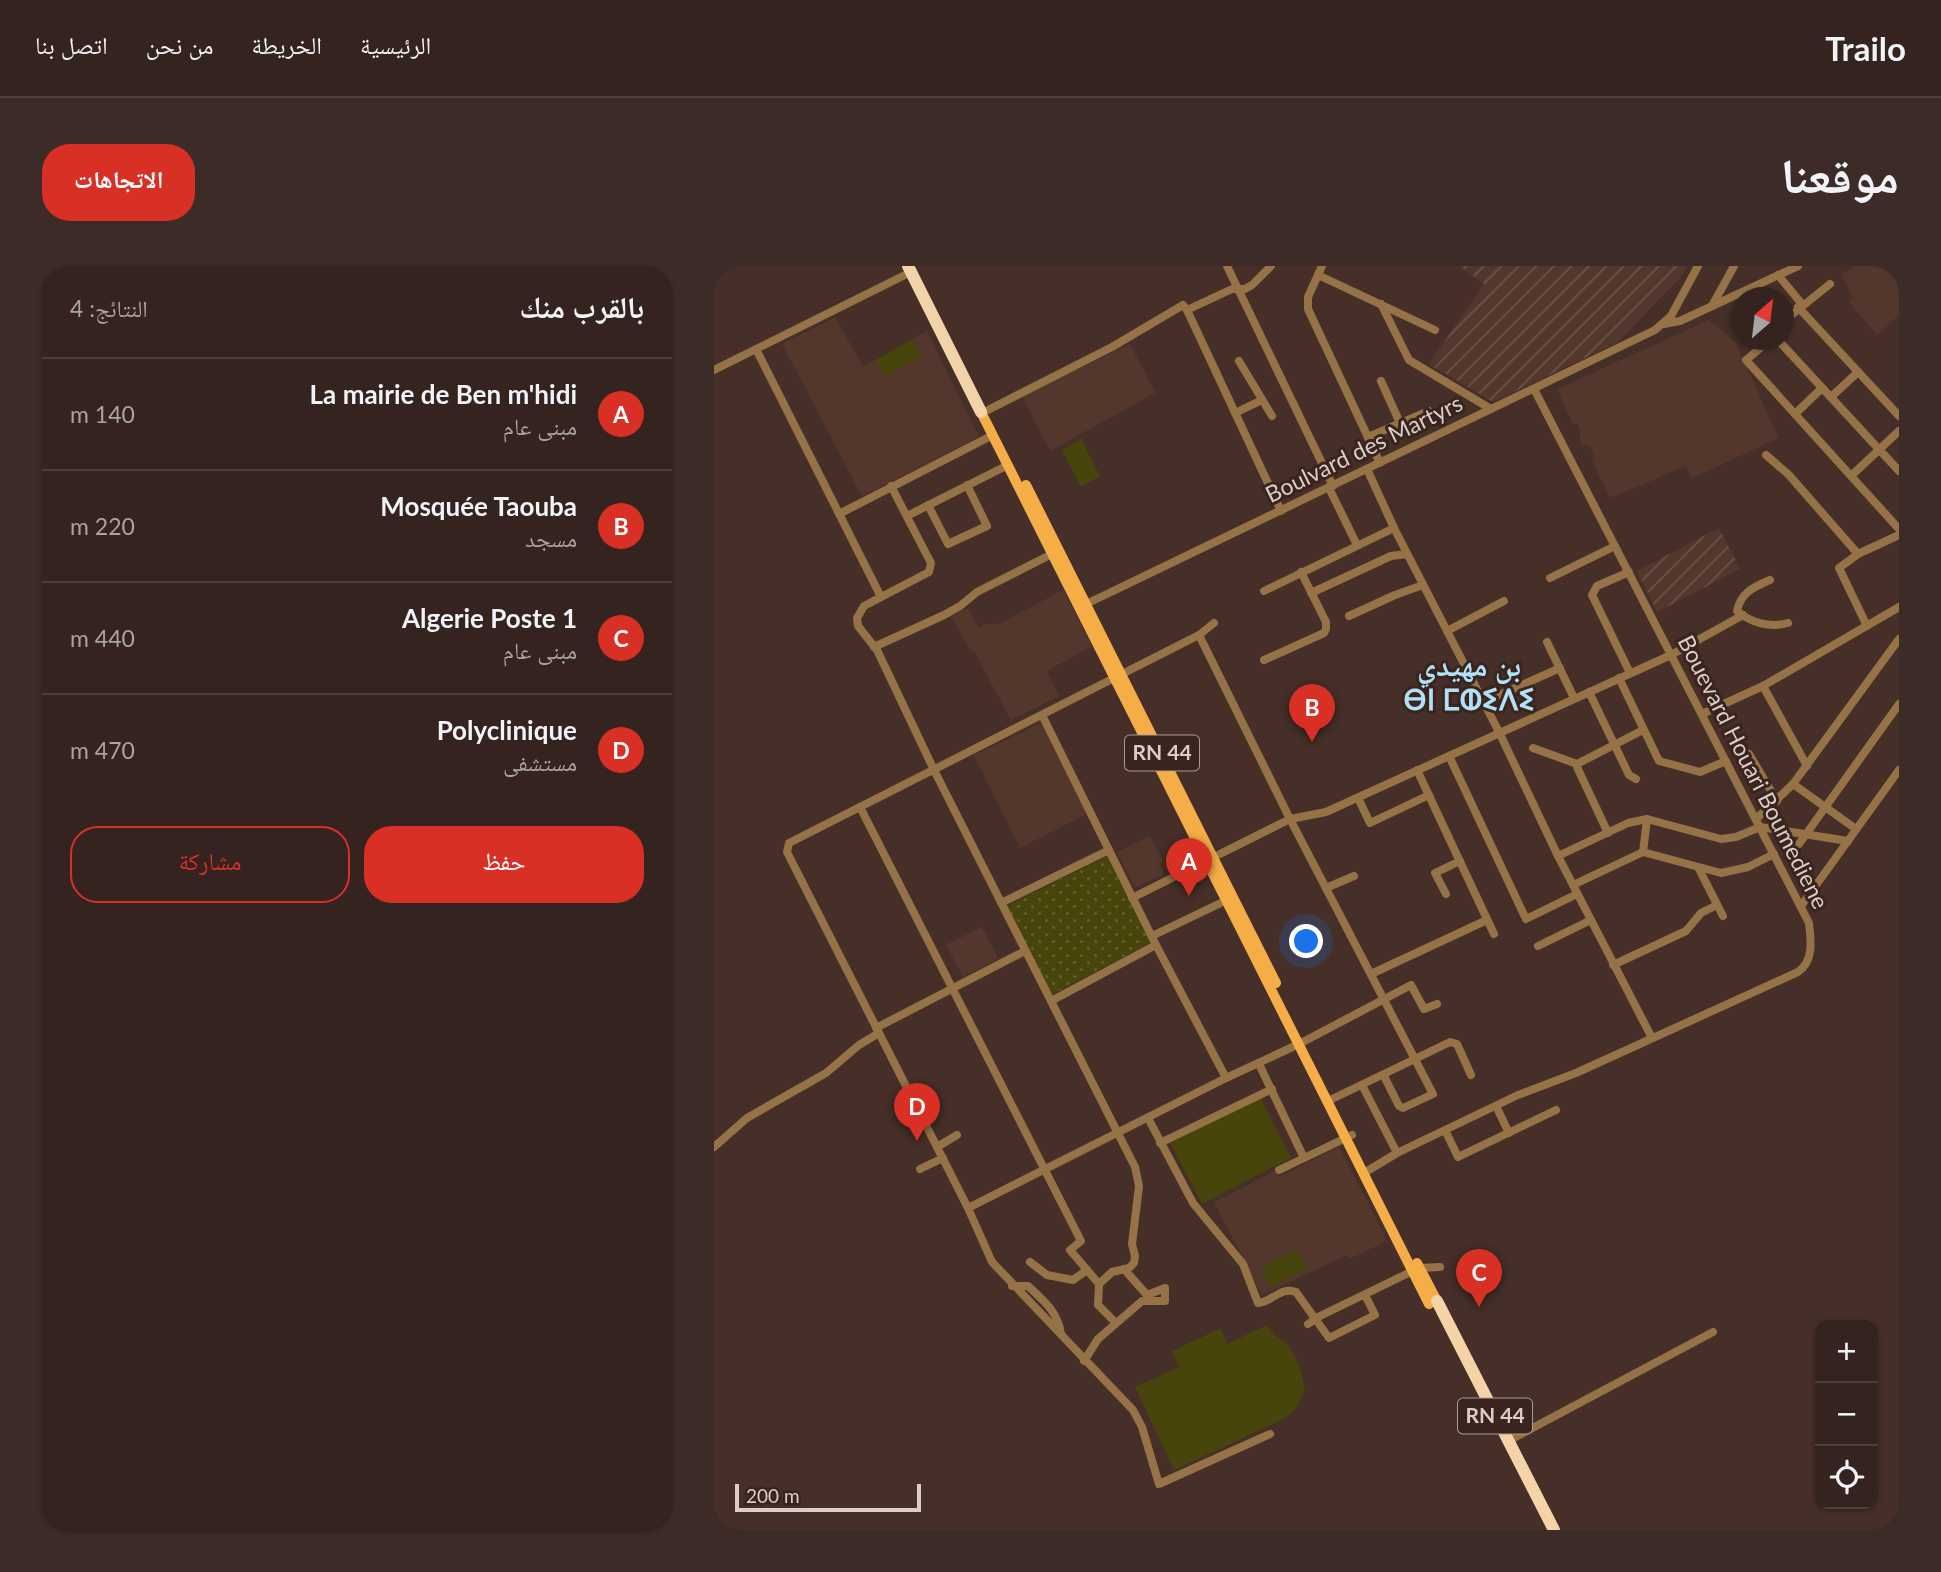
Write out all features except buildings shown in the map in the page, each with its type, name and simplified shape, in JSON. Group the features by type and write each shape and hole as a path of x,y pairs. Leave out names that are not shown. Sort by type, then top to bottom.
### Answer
{"highway":[{"name":"RN 44","path":"912,268 984,411"},
{"name":"RN 44","path":"1433,1303 1554,1530"},
{"name":"RN 44","path":"1433,1303 1545,1530"}],"main road":[{"name":"RN 44","path":"984,411 993,435 1052,554 1083,605"},
{"name":"RN 44","path":"984,411 1433,1303"},
{"name":"RN 44","path":"1210,858 1227,900 1302,1042"}],"street":[{"path":"1227,266 1357,545"},
{"path":"1187,310 1232,289 1252,285 1271,266"},
{"path":"1664,324 1698,266"},
{"path":"1712,306 1734,266"},
{"name":"Boulvard des Martyrs","path":"1756,287 1798,266"},
{"path":"714,370 912,268"},
{"path":"1380,463 1308,309 1308,297 1320,268 1381,304 1435,330"},
{"path":"1778,275 1800,306 1899,416"},
{"path":"1794,311 1830,284"},
{"name":"Boulvard des Martyrs","path":"1083,605 1664,324 1680,321 1731,299"},
{"path":"1381,304 1402,351 1409,360 1492,409"},
{"path":"984,411 1112,347 1183,306 1281,511"},
{"path":"755,349 881,597"},
{"path":"1758,350 1746,360 1899,529"},
{"path":"1787,350 1899,471"},
{"path":"1239,361 1272,416"},
{"path":"1831,397 1858,372"},
{"path":"1381,381 1400,424"},
{"path":"1795,414 1822,387"},
{"name":"Bouevard Houari Boumediene","path":"1367,1172 1397,1153 1496,1105 1805,967 1811,941 1809,923 1801,906 1534,389"},
{"path":"1235,413 1262,400"},
{"path":"1368,437 1429,411"},
{"path":"1851,476 1899,431"},
{"path":"839,514 993,435"},
{"path":"1766,455 1789,475 1858,554"},
{"path":"907,516 1008,465"},
{"path":"1367,469 1394,528 1651,1038"},
{"path":"928,505 948,544 987,526 967,485"},
{"path":"891,486 932,568 864,606 857,618 858,626 874,647 1135,1167 1139,1186 1132,1244 1135,1256 1129,1268 1112,1272 1099,1284"},
{"path":"1264,591 1394,528"},
{"path":"1867,626 1839,568 1858,554 1899,535"},
{"path":"1550,578 1615,546"},
{"path":"874,647 944,615 977,592 1052,554"},
{"path":"1311,593 1391,555 1407,554"},
{"path":"1264,660 1324,633 1326,629 1326,622 1301,572"},
{"path":"1629,572 1597,586 1592,595 1630,673"},
{"path":"1770,580 1750,589 1737,611 1774,627 1788,623"},
{"path":"1349,616 1423,584"},
{"path":"1447,631 1504,601"},
{"path":"1702,714 1763,686 1899,607"},
{"path":"1132,898 1290,819 1326,812 1358,798 1671,654 1743,615"},
{"path":"1214,623 1199,635 794,839 789,843 787,852 943,1158 992,1262 1084,1362 1133,1410 1142,1427 1158,1484 1270,1434"},
{"path":"1199,635 1290,819 1433,1094 1403,1108 1399,1106 1384,1076"},
{"path":"1547,642 1574,698"},
{"path":"1558,856 1628,823 1647,819 1721,839 1736,837 1758,823 1793,784 1898,642"},
{"path":"1484,702 1560,668"},
{"path":"1619,678 1656,757 1662,763 1699,772 1726,761"},
{"path":"1763,686 1807,766"},
{"path":"1589,692 1629,775 1636,779"},
{"path":"1799,844 1899,704"},
{"path":"1042,715 1132,898 1226,1078"},
{"path":"1533,748 1577,764 1643,730"},
{"path":"1749,754 1777,801"},
{"path":"1449,756 1526,919 1643,852 1699,869 1729,873 1774,854"},
{"path":"1577,764 1608,832"},
{"path":"1417,770 1494,934"},
{"path":"1801,906 1899,770"},
{"path":"1793,784 1856,829"},
{"path":"1358,798 1370,823 1429,795"},
{"path":"860,807 1081,1241 1070,1250 1099,1284 1098,1304 1116,1323"},
{"path":"1643,852 1647,819"},
{"path":"1758,823 1848,841"},
{"path":"1001,903 1109,850"},
{"path":"1446,894 1435,873 1460,861"},
{"path":"1699,869 1723,916"},
{"path":"1326,888 1354,876"},
{"path":"1051,1001 1227,900"},
{"path":"1614,965 1686,931 1701,913 1717,905"},
{"path":"1371,974 1487,920"},
{"path":"1538,946 1591,920"},
{"path":"714,1147 747,1118 826,1073 878,1030 1025,951"},
{"path":"968,1208 1411,985 1424,1009 1437,1004"},
{"path":"1331,1100 1384,1076 1415,1057 1454,1041 1471,1075"},
{"path":"1259,1063 1304,1158"},
{"path":"1362,1085 1397,1153"},
{"path":"1160,1143 1272,1089"},
{"path":"1496,1105 1509,1133"},
{"path":"1445,1130 1458,1157 1556,1110"},
{"path":"1148,1118 1193,1203 1243,1264 1258,1303 1282,1291 1292,1290 1317,1318 1329,1338 1375,1315 1365,1295"},
{"path":"937,1147 957,1135"},
{"path":"1279,1170 1349,1136"},
{"path":"920,1170 943,1158"},
{"path":"1030,1262 1047,1275 1073,1280 1087,1270"},
{"path":"1308,1324 1416,1270 1440,1267"},
{"path":"1084,1362 1098,1339 1142,1301 1165,1301 1165,1288 1147,1295 1124,1269"},
{"path":"1508,1441 1713,1332"}],"shaded area":[{"path":"1459,266 1687,266 1680,278 1616,343 1493,402 1429,364 1484,284"},
{"path":"1852,266 1899,266 1899,315 1877,335 1849,302 1853,297 1841,274"},
{"path":"835,317 863,367 927,331 978,434 977,438 862,496 782,344"},
{"path":"1709,320 1731,339 1731,350 1739,350 1779,438 1692,478 1686,466 1610,498 1592,460 1594,455 1590,446 1582,445 1578,424 1573,424 1557,389"},
{"path":"912,339 922,356 885,377 876,360"},
{"path":"1130,344 1155,393 1050,451 1022,396"},
{"path":"1081,439 1100,476 1081,487 1062,450"},
{"path":"1719,528 1740,569 1657,612 1637,571"},
{"path":"1063,590 1092,646 1047,671 1059,696 1011,720 974,651 971,652 951,616 968,608 979,628 986,624 999,624"},
{"path":"1041,723 1087,814 1020,848 974,755"},
{"path":"1150,836 1163,862 1159,864 1164,874 1135,888 1117,852"},
{"path":"1109,855 1152,942 1051,995 1007,906"},
{"path":"982,927 998,959 963,977 946,945"},
{"path":"1260,1097 1291,1158 1202,1204 1170,1143"},
{"path":"1339,1146 1387,1241 1349,1259 1347,1255 1262,1295 1214,1202 1275,1171 1279,1177"},
{"path":"1298,1249 1307,1269 1270,1287 1261,1267"},
{"path":"1267,1325 1291,1350 1299,1367 1305,1390 1295,1410 1286,1418 1174,1470 1135,1387 1179,1367 1172,1351 1221,1328 1227,1344"}],"place":[{"name":"Mosquée Taouba","path":"1312,742"},
{"name":"La mairie de Ben m'hidi","path":"1189,896"},
{"name":"Polyclinique","path":"917,1141"},
{"name":"Algerie Poste 1","path":"1479,1307"}],"district":[{"name":"بن مهيدي ⴱⵏ ⵎⵀⵉⴷⵉ","path":"1469,683"}]}
